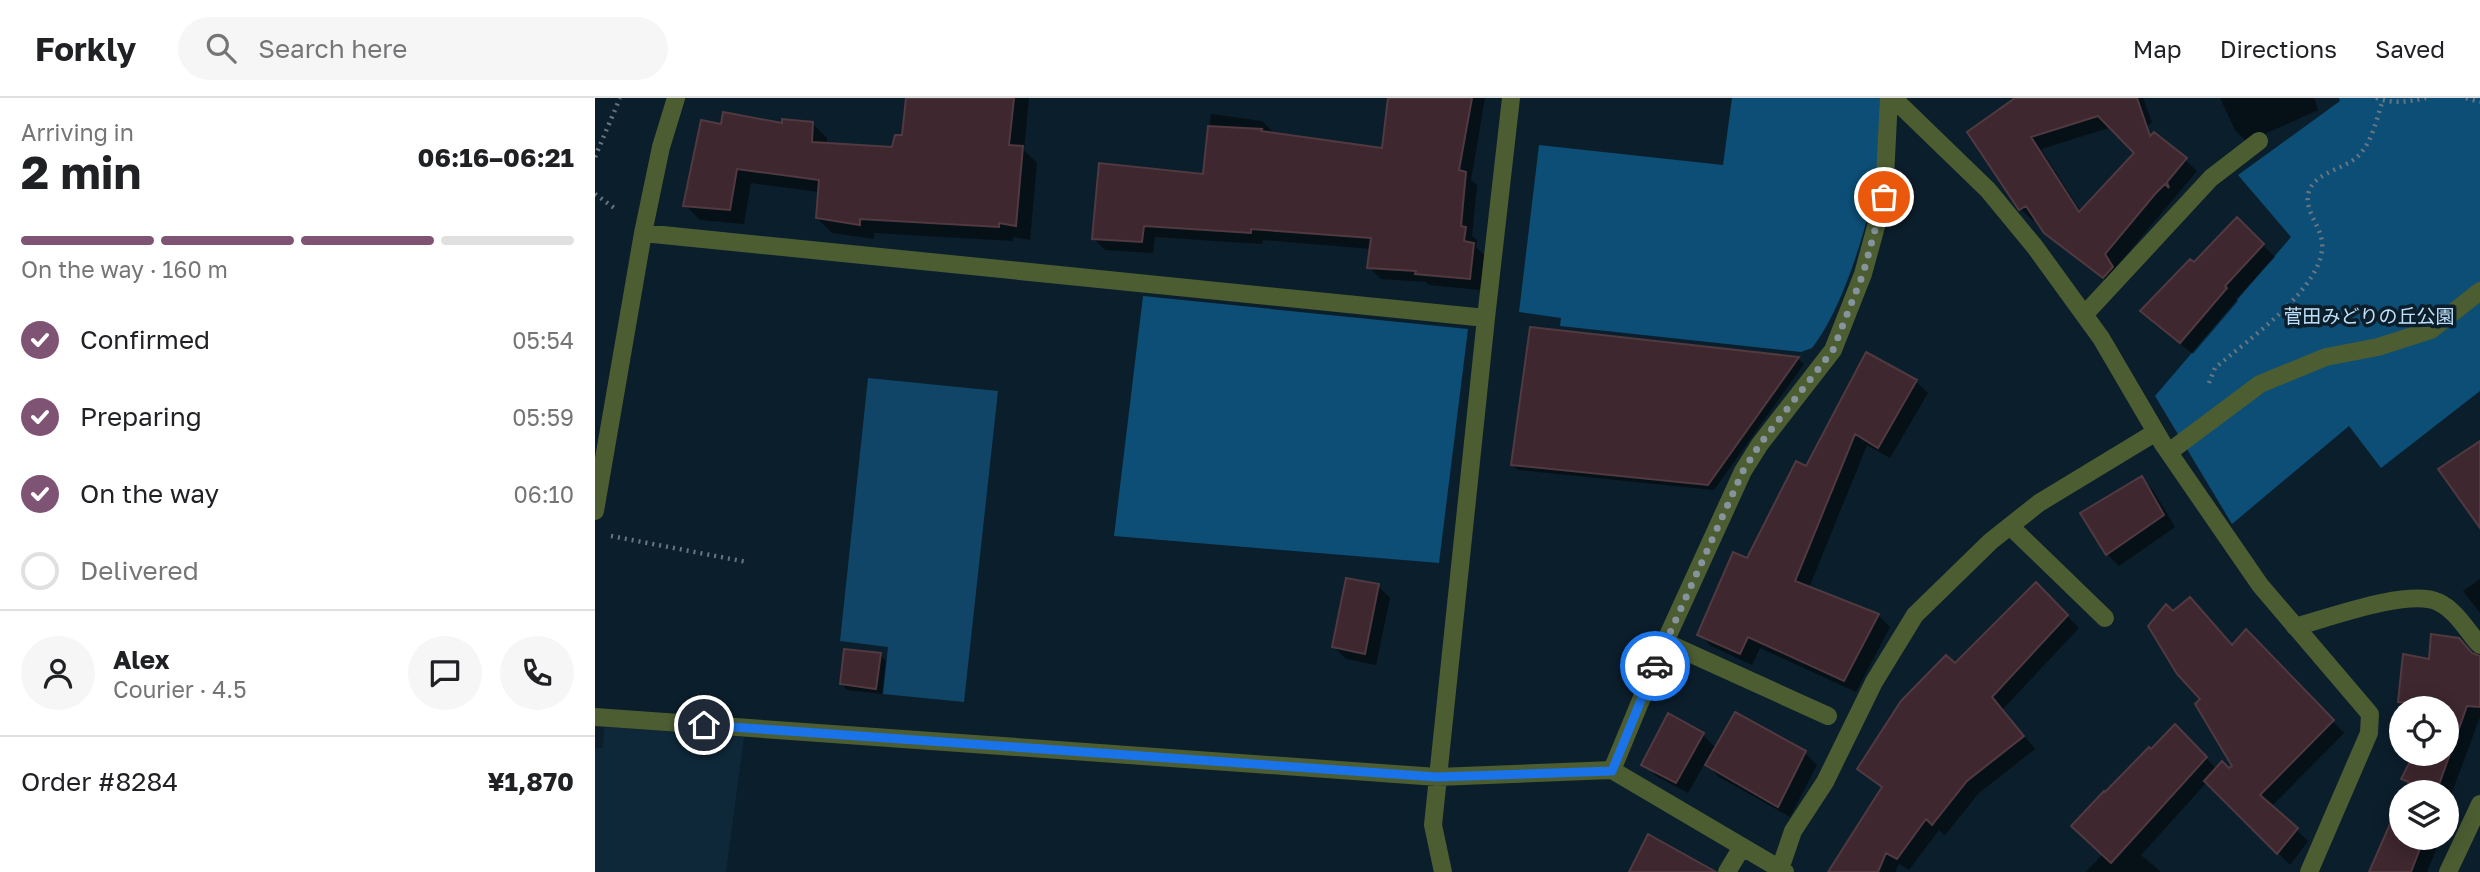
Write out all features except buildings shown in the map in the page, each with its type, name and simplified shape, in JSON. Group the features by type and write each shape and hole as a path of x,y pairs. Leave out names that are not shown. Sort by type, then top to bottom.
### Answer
{"street":[{"path":"595,511 643,233 661,147 676,98"},
{"path":"1443,872 1433,825 1437,777 1511,98"},
{"path":"1891,98 1988,190 2035,247 2101,338 2156,432 2260,585 2370,714 2369,733 2309,872"},
{"path":"1612,771 1665,642 1743,471 1760,444 1833,350 1863,274 1884,197 1891,98"},
{"path":"2085,314 2211,178 2259,141"},
{"path":"643,233 1486,318"},
{"path":"2169,452 2260,384 2326,357 2378,347 2431,330 2480,290"},
{"path":"595,717 1437,777 1612,771 1783,871 1793,831 1825,782 1874,682 1915,615 1991,541 2039,503 2156,432"},
{"path":"2010,526 2105,618"},
{"path":"2295,627 2407,598 2438,602 2459,620 2480,645"},
{"path":"1665,642 1828,716"},
{"path":"2448,872 2480,804"},
{"path":"1727,872 1742,848"}],"path":[{"path":"595,157 620,98"},
{"path":"2376,98 2406,102 2426,98"},
{"path":"2466,98 2480,103"},
{"path":"2222,413 2212,398 2209,382 2215,368 2301,293 2320,265 2322,241 2308,207 2309,190 2320,177 2356,157 2365,148 2383,100"},
{"path":"608,536 747,562"}],"shaded area":[{"path":"868,378 998,391 964,702 883,694 888,647 840,641"},
{"path":"604,727 744,737 726,872 595,872 595,748 603,748"}],"green space":[{"path":"1732,98 1882,98 1877,178 1867,220 1844,290 1812,348 1801,352 1560,326 1561,318 1519,312 1539,145 1723,165"},
{"name":"菅田みどりの丘公園","path":"2339,98 2480,98 2480,391 2381,468 2349,426 2232,524 2155,396 2291,237 2238,175 2340,101"},
{"path":"1143,296 1468,329 1439,563 1114,536"}],"way so far":[{"path":"1655,666 1743,471 1760,444 1833,350 1863,274 1884,197"}],"route":[{"path":"704,725 1437,777 1612,771 1655,666"}]}
